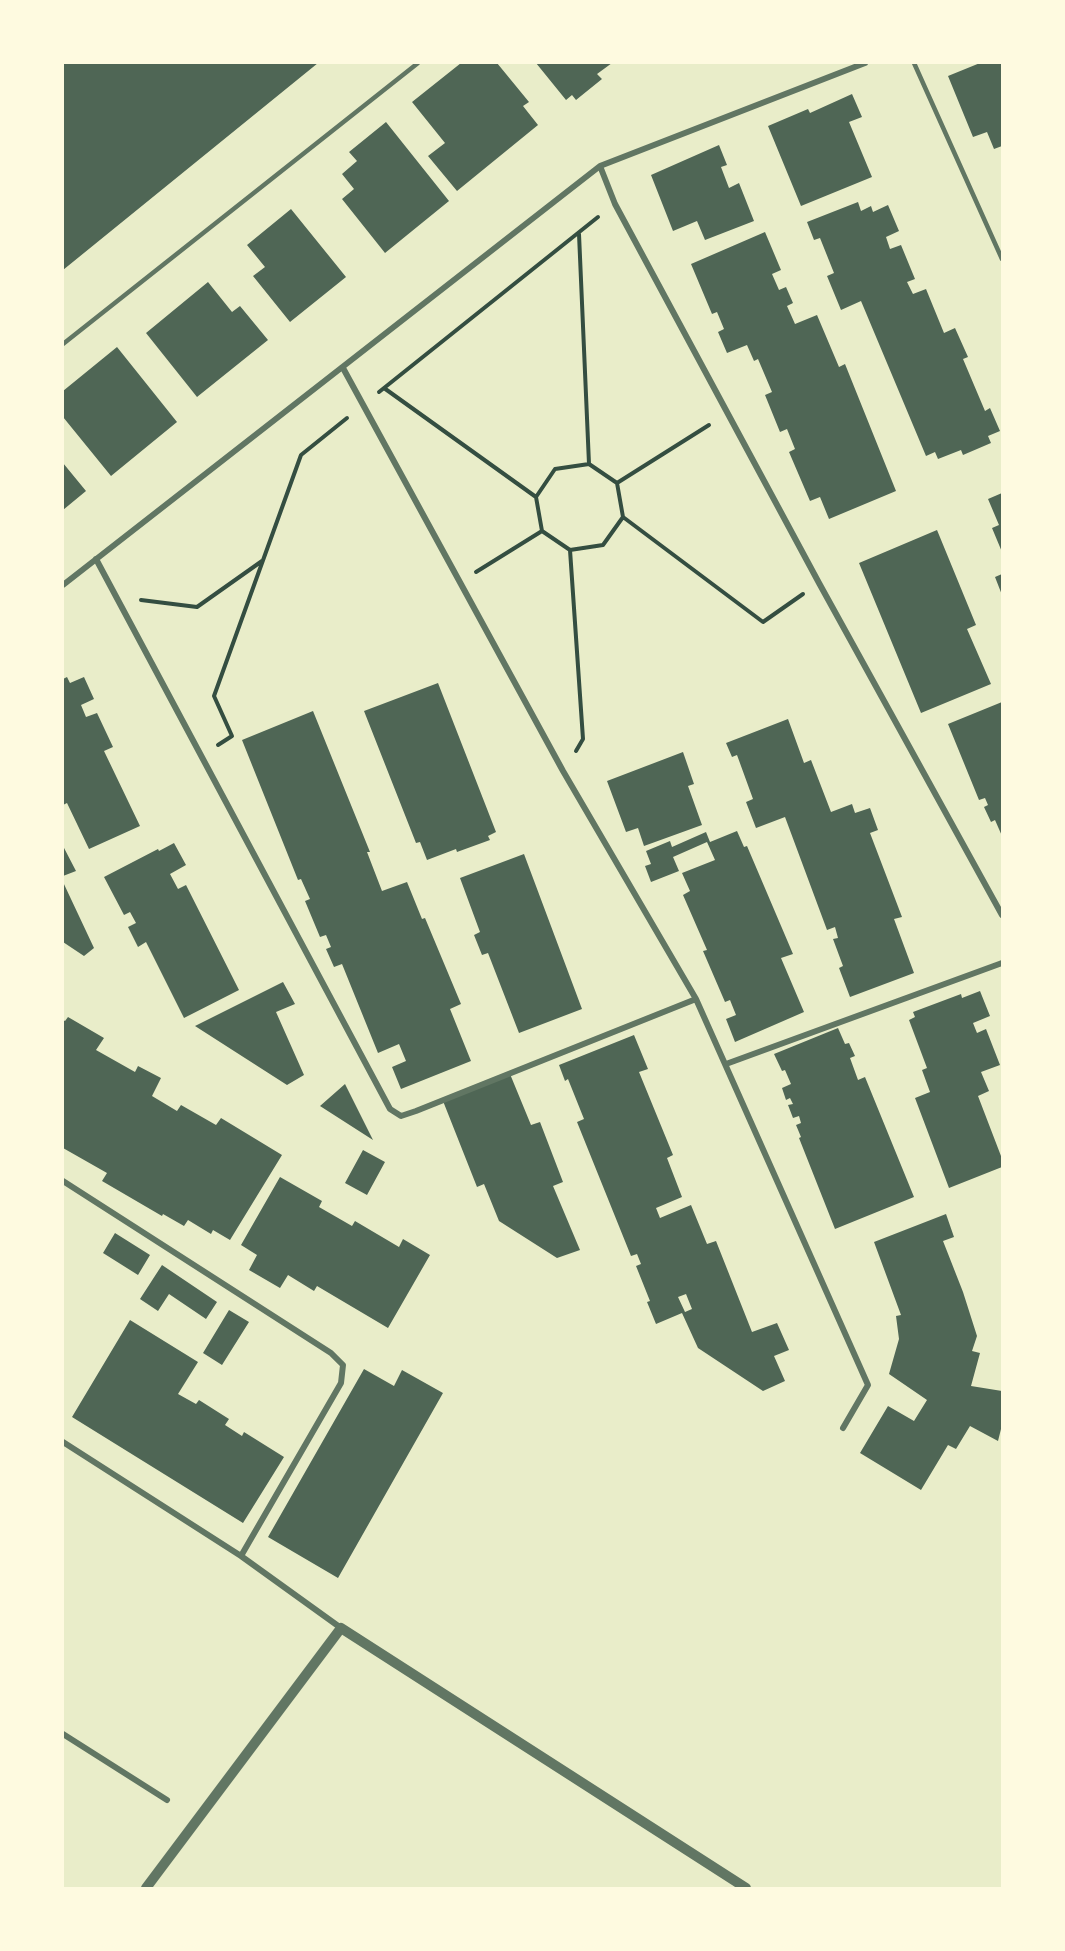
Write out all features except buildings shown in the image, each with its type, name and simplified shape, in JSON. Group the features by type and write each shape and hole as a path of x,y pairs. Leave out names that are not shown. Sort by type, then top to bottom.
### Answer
{"street":[{"path":"63,585 600,166 865,63"},
{"path":"600,166 615,204 819,583 1002,915"},
{"path":"343,368 563,771 696,999 868,1384 843,1428"},
{"path":"96,559 390,1109 401,1116 696,999"},
{"path":"726,1064 1002,963"},
{"path":"63,1181 332,1353 343,1365 341,1383 241,1556"},
{"path":"63,1442 241,1556 341,1628 746,1888"},
{"path":"146,1888 341,1628"},
{"path":"63,1734 167,1800"}],"lane":[{"path":"63,344 418,63"},
{"path":"914,63 1002,259"}],"path":[{"path":"201,755 232,736 214,696 301,455 615,204"},
{"path":"579,232 589,464"},
{"path":"384,388 536,497"},
{"path":"617,483 728,413"},
{"path":"623,517 603,545 570,550 542,531 536,497 555,469 589,464 617,483 623,517 763,622 819,583"},
{"path":"460,582 542,531"},
{"path":"563,771 584,739 570,550"},
{"path":"116,597 197,607 263,560"}]}
